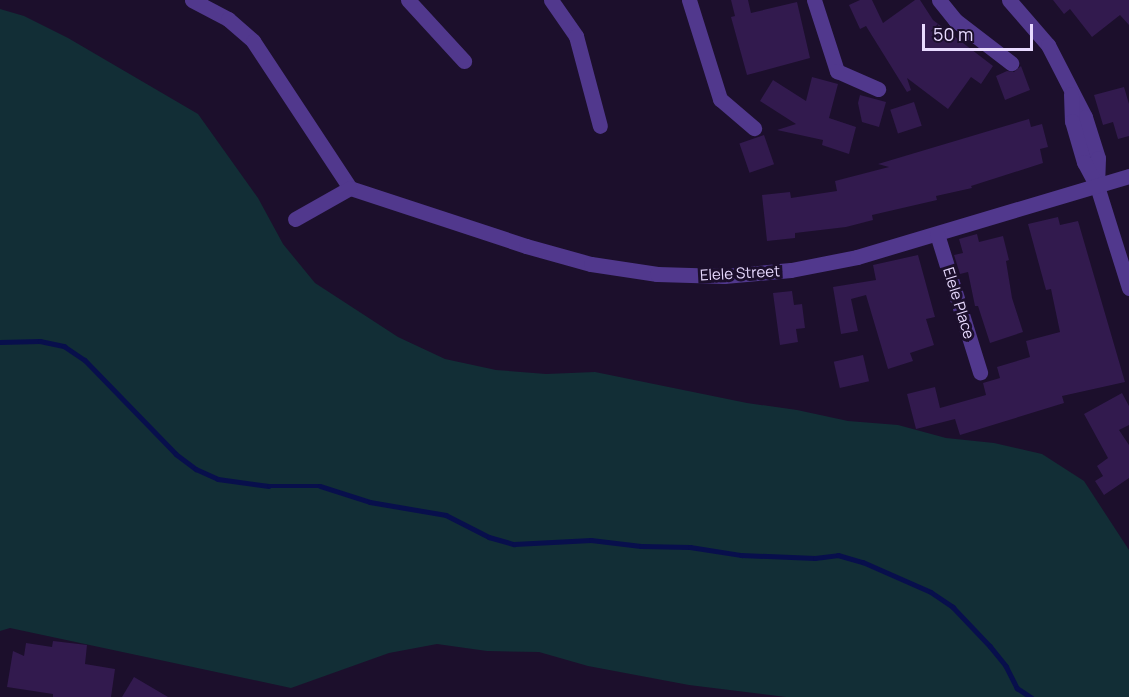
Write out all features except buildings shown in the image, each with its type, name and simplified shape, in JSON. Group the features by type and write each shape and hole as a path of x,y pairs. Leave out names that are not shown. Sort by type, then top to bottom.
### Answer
{"street":[{"path":"192,0 228,19 253,41 350,188 295,219"},
{"path":"408,0 464,61"},
{"path":"551,0 576,36 600,126"},
{"path":"689,0 718,96 754,128"},
{"path":"814,0 837,71 878,89"},
{"path":"1009,0 1048,45 1085,117 1098,158 1097,186 1129,288"},
{"path":"945,3 955,20 1011,63"},
{"name":"Elele Street","path":"350,188 591,264 657,274 724,276 791,270 857,257 1129,176"},
{"name":"Elele Place","path":"937,234 981,372"}],"shaded area":[{"path":"0,9 24,16 68,38 198,114 258,198 283,244 315,283 398,337 445,359 496,370 546,374 595,372 747,403 797,410 848,421 898,425 946,438 994,443 1042,454 1084,481 1129,550 1129,697 786,697 689,685 588,666 539,652 487,651 437,644 389,653 291,688 10,628 0,631"}],"waterway":[{"path":"0,342 40,341 64,346 85,360 176,454 196,469 218,479 269,486 320,486 370,502 446,515 489,537 514,544 591,540 641,546 690,547 741,555 815,558 838,555 863,562 931,592 953,607 1006,666 1017,688 1031,697"}]}
